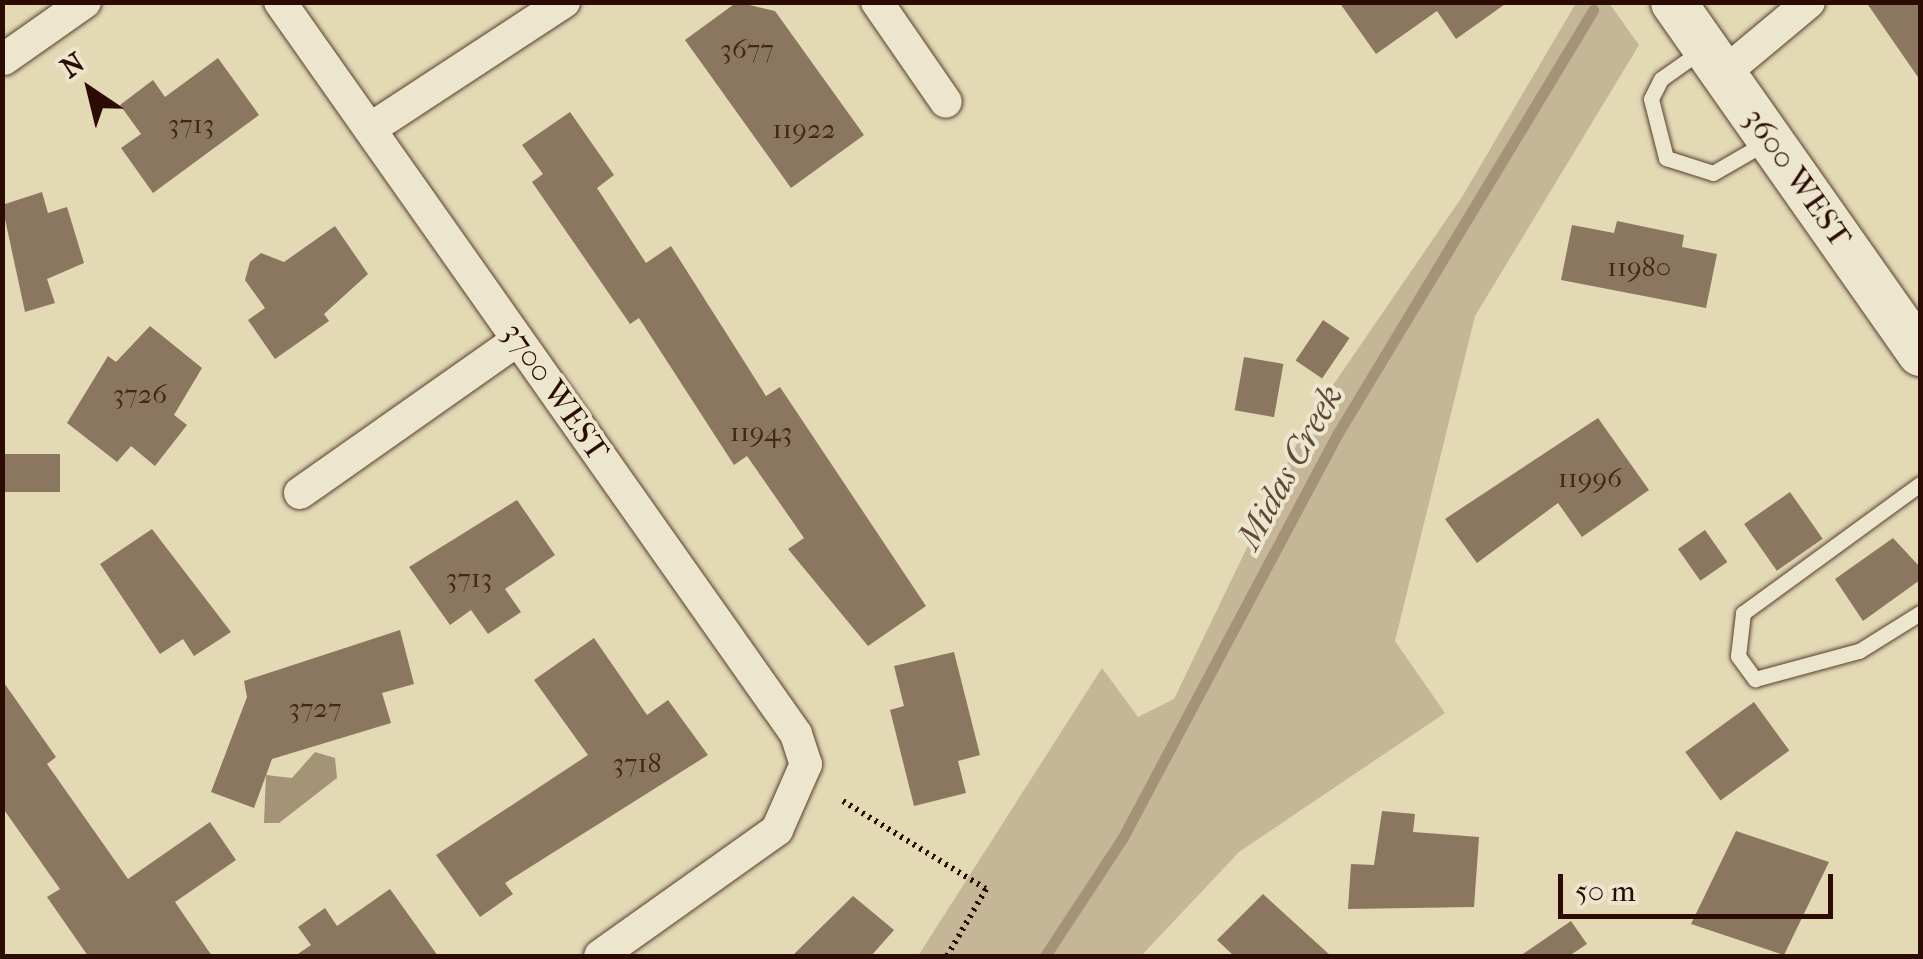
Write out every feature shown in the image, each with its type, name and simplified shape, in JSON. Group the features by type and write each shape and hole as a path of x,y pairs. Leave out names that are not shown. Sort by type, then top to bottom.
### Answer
{"main road":[{"name":"3600 WEST","path":"1673,2 1920,353"}],"street":[{"path":"4,59 85,2"},
{"name":"3700 WEST","path":"280,2 796,734 806,764 801,791 777,830 600,956"},
{"path":"370,129 564,2"},
{"path":"877,2 946,102"},
{"path":"1714,61 1809,2"},
{"path":"300,493 518,340"}],"lane":[{"path":"1714,61 1661,79 1651,98 1666,158 1713,174 1770,140"},
{"path":"1920,484 1744,614 1738,656 1755,679 1859,651 1920,613"}],"path":[{"path":"844,801 986,889 948,956"}],"shaded area":[{"path":"1576,3 1609,3 1639,45 1475,316 1395,641 1445,713 1239,852 1141,956 918,956 1102,668 1138,717 1174,699 1307,423 1462,197"},
{"path":"315,752 335,758 337,778 279,823 264,823 266,775 292,778"}],"building":[{"path":"737,2 775,11 864,135 791,188 685,40"},
{"path":"1339,2 1508,2 1456,39 1437,11 1376,54"},
{"path":"1866,2 1920,2 1920,80"},
{"path":"218,58 259,115 153,193 121,148 141,134 120,105 153,80 165,97"},
{"path":"570,112 614,175 597,188 646,263 671,246 766,396 780,387 926,606 868,646 788,549 804,538 747,456 734,465 639,318 630,324 532,182 543,174 522,145"},
{"path":"42,192 48,213 67,207 84,263 47,279 55,303 25,312 2,205"},
{"path":"1617,221 1684,235 1682,247 1717,254 1706,308 1561,280 1572,225 1614,233"},
{"path":"335,226 368,274 324,314 329,321 275,359 248,320 265,308 245,280 250,262 261,253 284,262"},
{"path":"1323,320 1350,338 1322,379 1296,361"},
{"path":"150,326 202,368 174,415 187,425 155,466 131,446 117,462 67,423 108,356 116,362"},
{"path":"1244,357 1283,364 1274,417 1235,410"},
{"path":"1598,418 1649,490 1582,537 1558,503 1477,563 1445,519"},
{"path":"3,454 60,454 60,492 3,492"},
{"path":"1790,492 1823,539 1777,571 1744,524"},
{"path":"517,500 555,555 505,589 521,612 488,634 471,610 450,625 409,567"},
{"path":"152,529 231,632 194,656 183,639 160,654 100,564"},
{"path":"1705,530 1727,562 1700,581 1678,549"},
{"path":"1893,538 1920,567 1920,580 1863,621 1835,579"},
{"path":"400,630 414,684 382,693 391,723 272,759 254,808 211,792 247,697 244,681"},
{"path":"594,638 647,715 668,700 708,755 505,883 513,894 480,917 436,855 588,755 534,680"},
{"path":"954,652 980,755 958,761 966,793 914,806 890,710 904,706 894,666"},
{"path":"2,680 56,757 47,764 128,879 210,822 236,860 175,902 212,956 88,956 47,897 60,889 2,807"},
{"path":"1754,702 1789,751 1721,801 1685,752"},
{"path":"1382,811 1415,814 1413,832 1479,837 1474,907 1348,909 1351,864 1374,865"},
{"path":"1736,831 1829,862 1784,955 1691,924"},
{"path":"390,889 438,956 295,956 311,945 298,927 325,908 337,926"},
{"path":"1263,894 1331,956 1234,956 1217,940"},
{"path":"853,896 894,930 871,956 792,956"},
{"path":"1571,921 1587,944 1569,956 1520,956"}],"waterway":[{"name":"Midas Creek","path":"1045,956 1122,839 1338,433 1593,10"}]}
